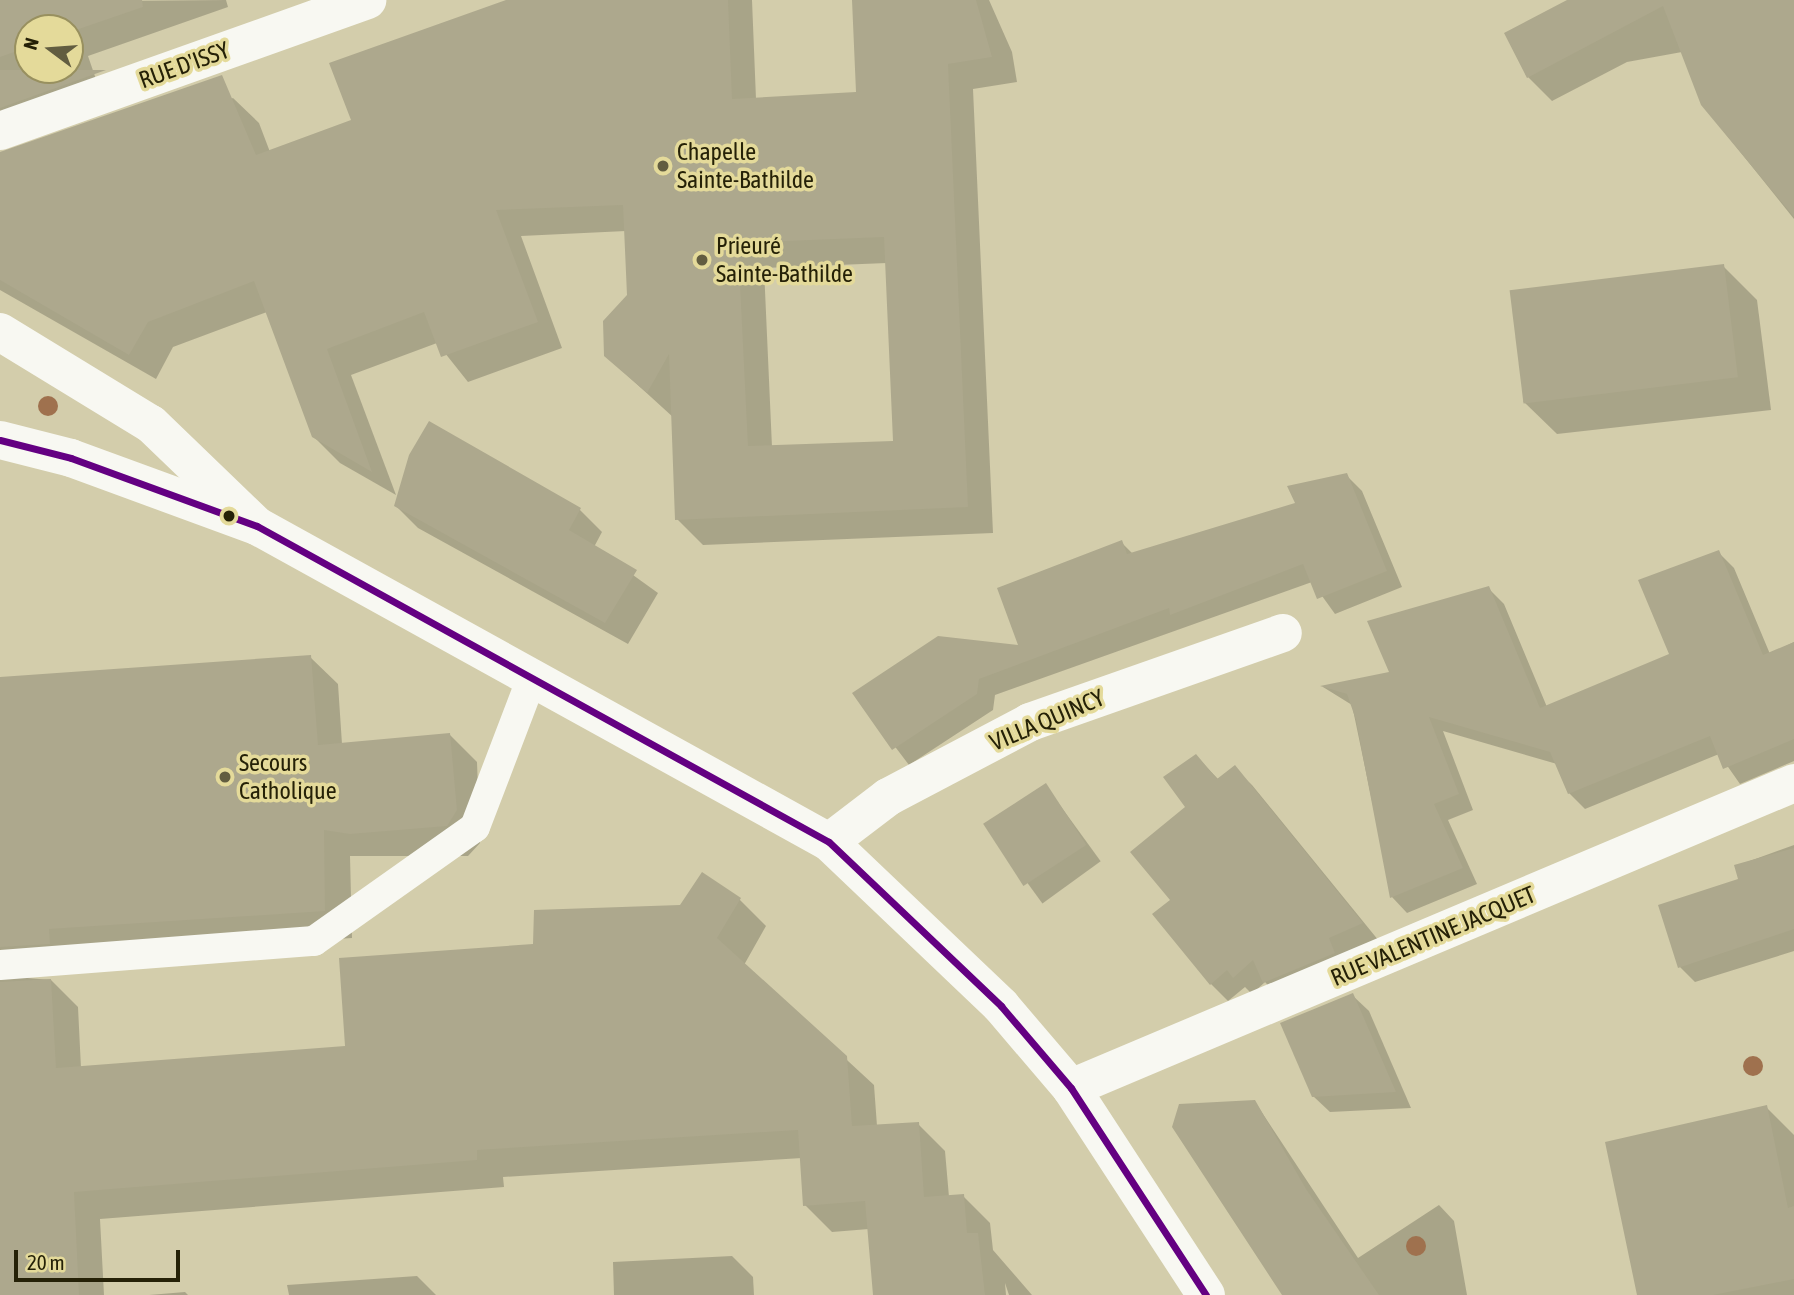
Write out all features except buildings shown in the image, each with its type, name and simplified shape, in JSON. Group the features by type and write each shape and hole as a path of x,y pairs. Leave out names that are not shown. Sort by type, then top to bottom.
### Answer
{"street":[{"name":"RUE D'ISSY","path":"0,131 346,3"},
{"path":"0,332 151,424 257,526"},
{"path":"0,440 71,458 257,526 533,675 829,842 1001,1006 1071,1088 1206,1295"},
{"name":"VILLA QUINCY","path":"829,842 888,797 1030,722 1283,632"},
{"name":"RUE VALENTINE JACQUET","path":"1071,1088 1794,783"}],"lane":[{"path":"0,965 314,941 475,827 533,675"}],"transit line":[{"path":"0,440 71,458 257,526 829,842 1001,1006 1071,1088 1206,1295"}],"place":[{"name":"Chapelle Sainte-Bathilde","path":"663,166"},
{"name":"Prieuré Sainte-Bathilde","path":"702,260"},
{"name":"Secours Catholique","path":"225,777"}]}
